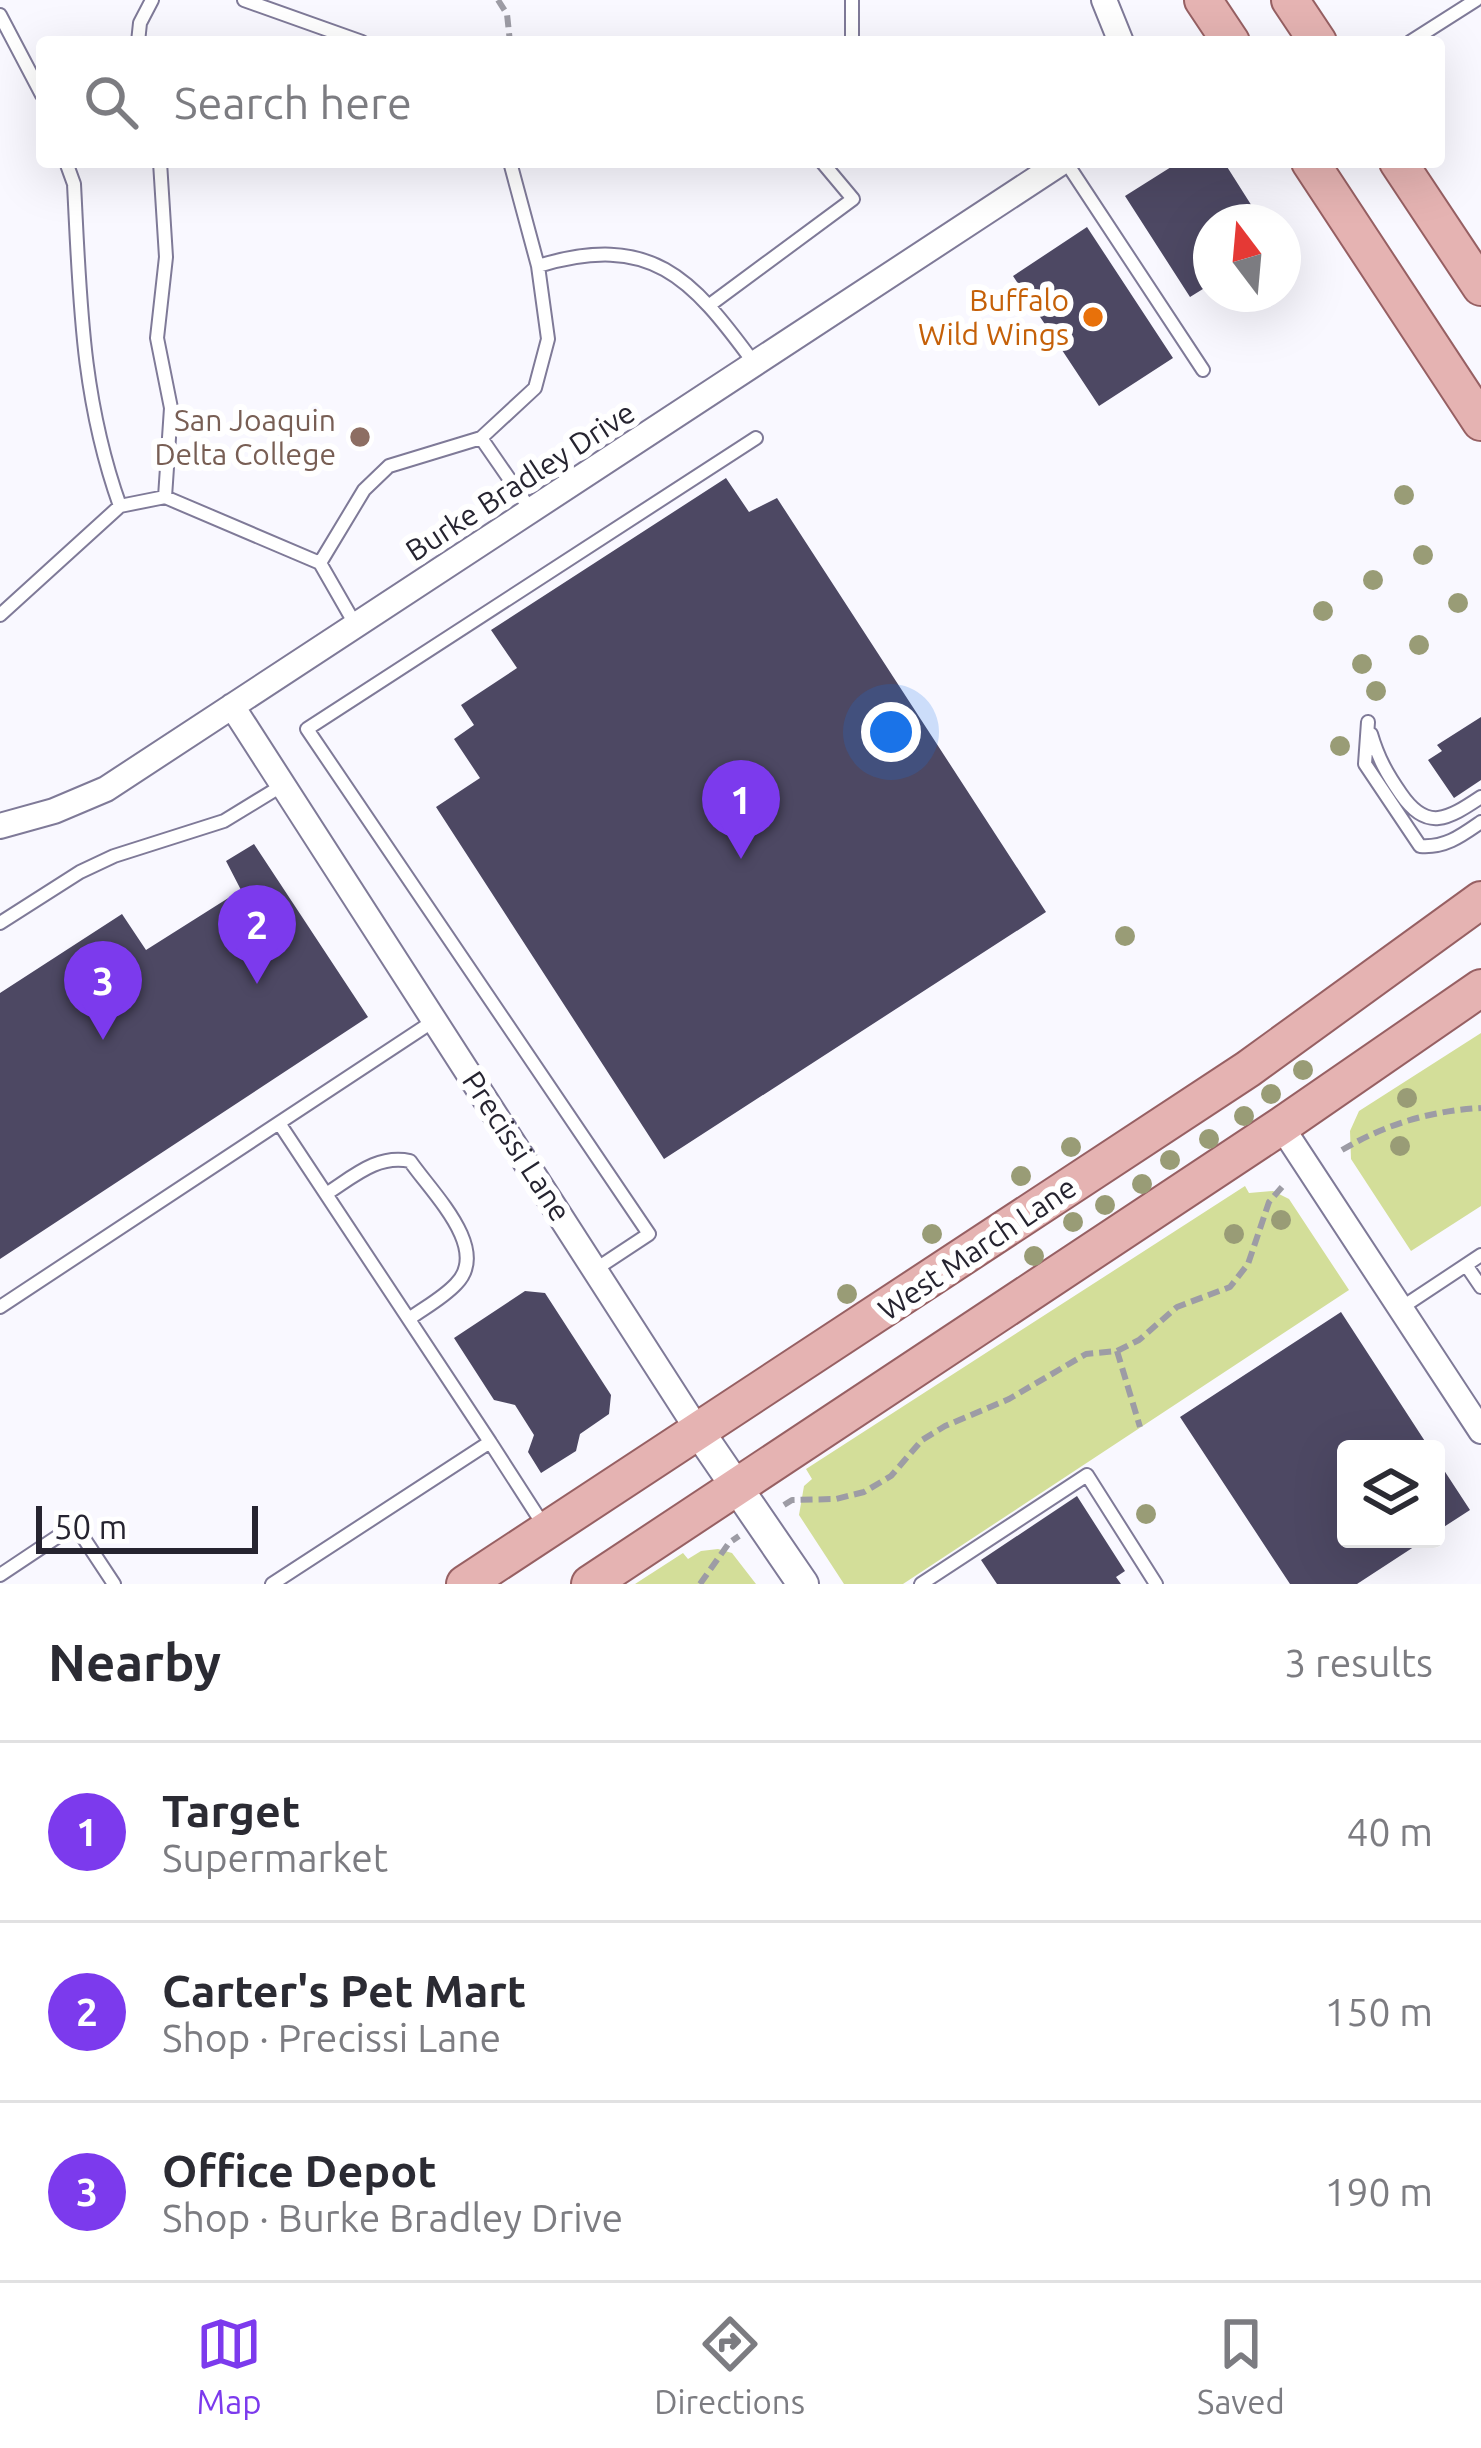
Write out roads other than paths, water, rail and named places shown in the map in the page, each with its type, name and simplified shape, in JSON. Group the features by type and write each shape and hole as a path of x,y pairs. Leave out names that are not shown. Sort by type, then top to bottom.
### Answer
{"main road":[{"path":"1203,0 1227,36"},
{"path":"1290,0 1314,36"},
{"path":"1314,168 1481,422"},
{"path":"1402,168 1481,286"},
{"name":"West March Lane","path":"465,1584 1248,1069 1481,900"},
{"path":"590,1584 1481,988"}],"street":[{"path":"1104,0 1118,36"},
{"name":"Burke Bradley Drive","path":"0,826 54,811 106,788 1055,168"},
{"name":"Precissi Lane","path":"232,706 803,1584"},
{"path":"1281,1126 1481,1431"}],"lane":[{"path":"139,36 152,0"},
{"path":"244,0 345,36"},
{"path":"852,0 852,36"},
{"path":"1419,36 1476,0"},
{"path":"0,15 36,83"},
{"path":"68,168 74,184 81,341 101,454 120,506"},
{"path":"160,168 166,257 157,338 171,408 165,497"},
{"path":"320,563 364,490 389,466 481,438 535,388 548,339 538,266 512,168"},
{"path":"711,304 853,199 827,168"},
{"path":"1068,168 1203,370"},
{"path":"538,266 565,258 618,254 667,267 711,304 754,363"},
{"path":"481,438 530,509"},
{"path":"596,1269 649,1234 307,730 756,438"},
{"path":"0,615 120,506 165,497 320,563 356,626"},
{"path":"1481,797 1441,818 1414,813 1379,763 1368,722 1365,764 1420,846 1454,841 1481,822"},
{"path":"0,922 114,856 224,821 284,785"},
{"path":"0,1307 436,1019"},
{"path":"279,1123 547,1531"},
{"path":"326,1194 377,1161 410,1161 468,1244 470,1263 457,1284 409,1318"},
{"path":"1400,1308 1481,1255"},
{"path":"1466,1265 1481,1287"},
{"path":"272,1584 490,1442"},
{"path":"921,1584 1087,1475 1156,1584"},
{"path":"0,1575 75,1525 114,1584"}],"place":[{"name":"Buffalo Wild Wings","path":"1093,317"},
{"name":"San Joaquin Delta College","path":"360,437"},
{"name":"Target","path":"741,859"},
{"name":"Carter's Pet Mart","path":"257,984"},
{"name":"Office Depot","path":"103,1040"}]}
